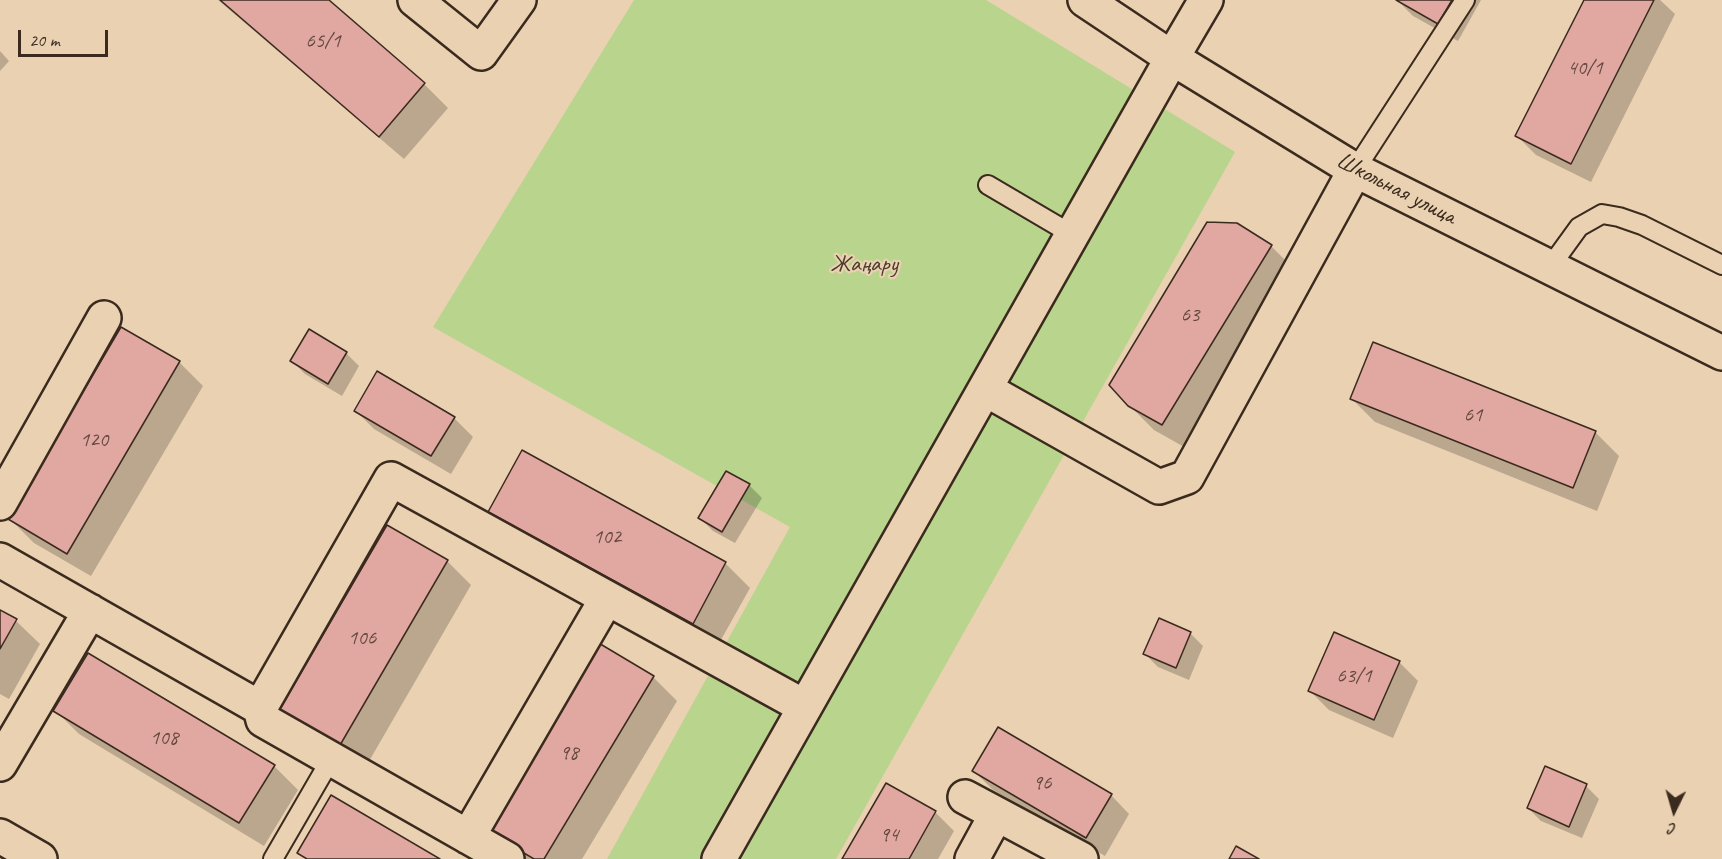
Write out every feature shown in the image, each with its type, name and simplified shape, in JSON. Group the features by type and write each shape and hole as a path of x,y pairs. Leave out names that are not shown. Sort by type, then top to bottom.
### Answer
{"street":[{"path":"415,0 481,53 519,0"},
{"name":"Школьная улица","path":"1085,0 1172,58 1355,170 1722,352"},
{"path":"719,859 1206,0"},
{"path":"985,389 1159,487 1187,477 1355,170"},
{"path":"0,503 104,318"},
{"path":"507,859 263,720 260,708 391,479 805,707"},
{"path":"0,560 260,708"},
{"path":"468,837 607,598"},
{"path":"0,764 90,611"},
{"path":"964,797 1081,859"},
{"path":"972,859 996,815"},
{"path":"0,836 40,859"}],"lane":[{"path":"1355,170 1465,0"},
{"path":"988,185 1073,235"},
{"path":"1550,267 1579,227 1602,214 1641,225 1722,265"},
{"path":"273,859 331,759"}],"green space":[{"name":"Жаңару","path":"634,0 986,0 1235,152 836,859 607,859 790,527 433,327"}],"building":[{"path":"220,0 329,0 425,83 379,137"},
{"path":"1396,0 1452,0 1438,24"},
{"path":"1584,0 1654,0 1571,164 1515,136"},
{"path":"1207,222 1237,223 1272,245 1162,425 1128,406 1109,385"},
{"path":"121,327 180,361 67,554 8,519"},
{"path":"309,329 347,352 328,384 290,361"},
{"path":"1373,342 1596,431 1573,488 1350,399"},
{"path":"377,371 455,417 431,456 354,411"},
{"path":"522,450 726,562 693,624 488,512"},
{"path":"726,471 750,484 722,532 698,518"},
{"path":"387,525 448,560 336,752 275,717"},
{"path":"0,610 17,619 0,649"},
{"path":"1159,618 1191,632 1176,668 1143,654"},
{"path":"1334,632 1400,661 1374,720 1308,691"},
{"path":"597,642 654,676 544,859 534,859 485,830"},
{"path":"88,653 275,765 239,823 53,711"},
{"path":"998,727 1112,794 1086,838 972,771"},
{"path":"1545,766 1587,784 1569,827 1527,808"},
{"path":"886,783 936,811 909,859 842,859"},
{"path":"331,795 440,859 307,859 297,853"},
{"path":"1236,846 1259,859 1229,859"}]}
